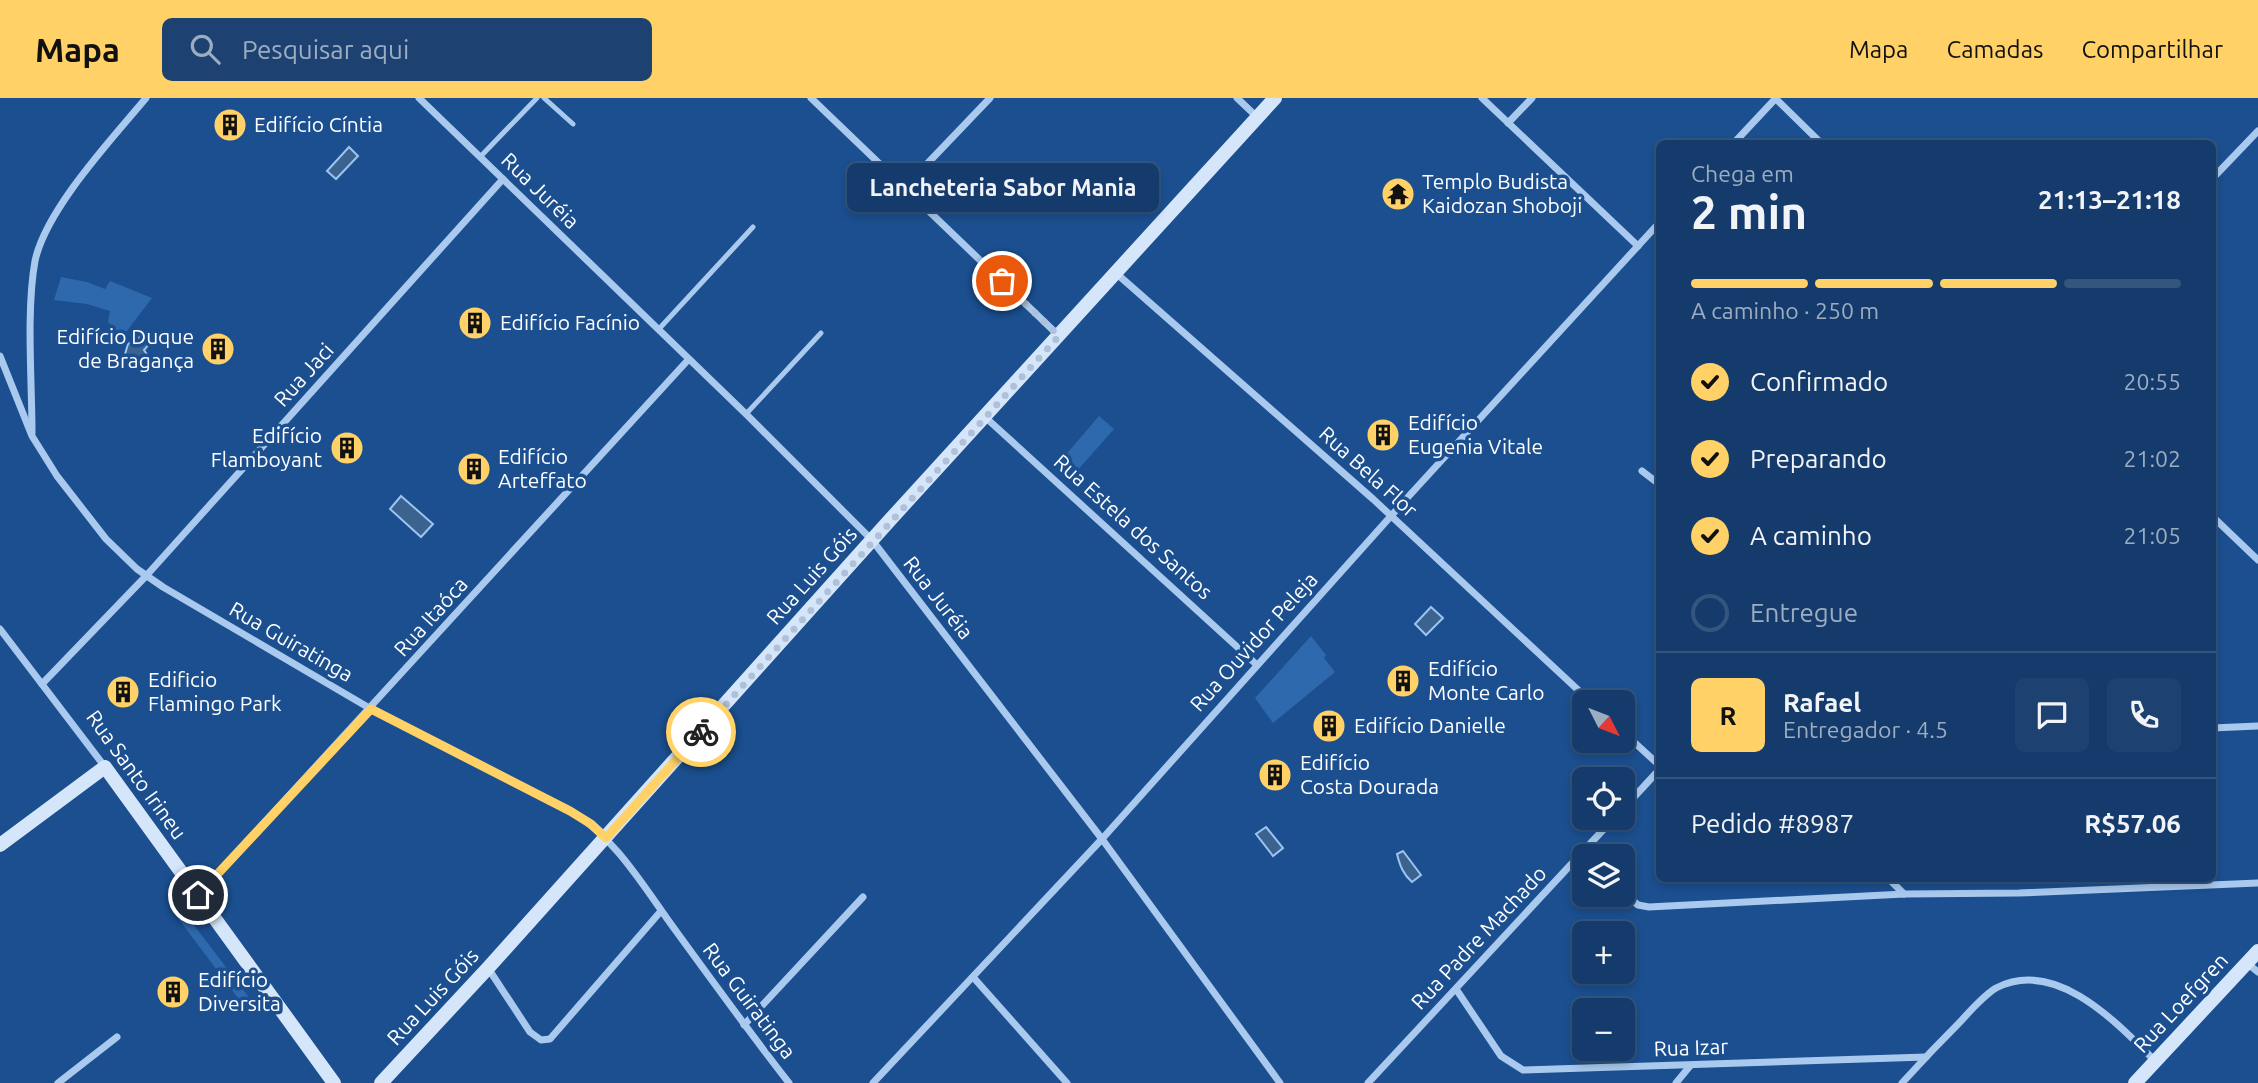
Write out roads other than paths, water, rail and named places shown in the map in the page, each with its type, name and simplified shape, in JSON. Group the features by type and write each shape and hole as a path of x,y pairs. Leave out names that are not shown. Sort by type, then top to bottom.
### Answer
{"street":[{"path":"33,436 32,314 36,260 53,219 96,159 146,98"},
{"name":"Rua Juréia","path":"419,98 746,414 872,540 1102,839 1280,1083"},
{"path":"811,98 1059,336"},
{"path":"904,188 990,98"},
{"path":"1237,98 1258,117"},
{"name":"Rua Luis Góis","path":"381,1083 1275,98"},
{"path":"1482,98 1638,246"},
{"path":"1508,123 1532,98"},
{"path":"1737,140 1775,98 1818,140"},
{"path":"2216,175 2258,131"},
{"name":"Rua Jaci","path":"42,684 146,576 503,179"},
{"name":"Rua Ouvidor Peleja","path":"873,1083 1102,839 1391,516 1656,226"},
{"name":"Rua Bela Flor","path":"1116,275 1391,516 1578,690"},
{"name":"Rua Guiratinga","path":"0,356 33,436 57,477 106,539 146,576 371,709 591,824 606,838 789,1083"},
{"name":"Rua Itaóca","path":"198,895 688,360"},
{"name":"Rua Estela dos Santos","path":"985,417 1257,665"},
{"path":"1642,471 1656,482"},
{"path":"2216,520 2258,560"},
{"name":"Rua Santo Irineu","path":"0,629 105,767 334,1083"},
{"path":"2216,728 2258,726"},
{"path":"1635,744 1656,765"},
{"path":"0,845 105,767"},
{"path":"1635,795 1656,771"},
{"name":"Rua Padre Machado","path":"1592,844 1604,830"},
{"name":"Rua Padre Machado","path":"1368,1083 1572,867"},
{"path":"1892,882 1904,894"},
{"path":"1635,902 1649,907 1904,894 2019,893 2258,883"},
{"path":"744,1025 863,897"},
{"path":"488,968 530,1032 541,1040 550,1038 661,911"},
{"name":"Rua Loefgren","path":"2135,1083 2253,968 2258,951"},
{"path":"973,977 1067,1083"},
{"path":"1902,1083 1994,989 2028,980 2055,986 2094,1004 2155,1062"},
{"name":"Rua Izar","path":"1456,989 1501,1056 1523,1070 1926,1057"},
{"path":"58,1083 117,1037"},
{"path":"1676,1083 1689,1066"}],"lane":[{"path":"480,157 537,98"},
{"path":"544,98 573,124"},
{"path":"657,330 754,227"},
{"path":"746,414 821,333"}],"place":[{"name":"Edifício Cíntia","path":"230,125"},
{"name":"Templo Budista Kaidozan Shoboji","path":"1398,194"},
{"name":"Lancheteria Sabor Mania","path":"1002,281"},
{"name":"Edifício Facínio","path":"475,323"},
{"name":"Edifício Duque de Bragança","path":"218,349"},
{"name":"Edifício Eugenia Vitale","path":"1383,435"},
{"name":"Edifício Flamboyant","path":"347,448"},
{"name":"Edifício Arteffato","path":"474,469"},
{"name":"Edifício Monte Carlo","path":"1403,681"},
{"name":"Edificio Flamingo Park","path":"123,692"},
{"name":"Edifício Danielle","path":"1329,726"},
{"name":"Edifício Costa Dourada","path":"1275,775"},
{"name":"Edifício Diversita","path":"173,992"}]}
